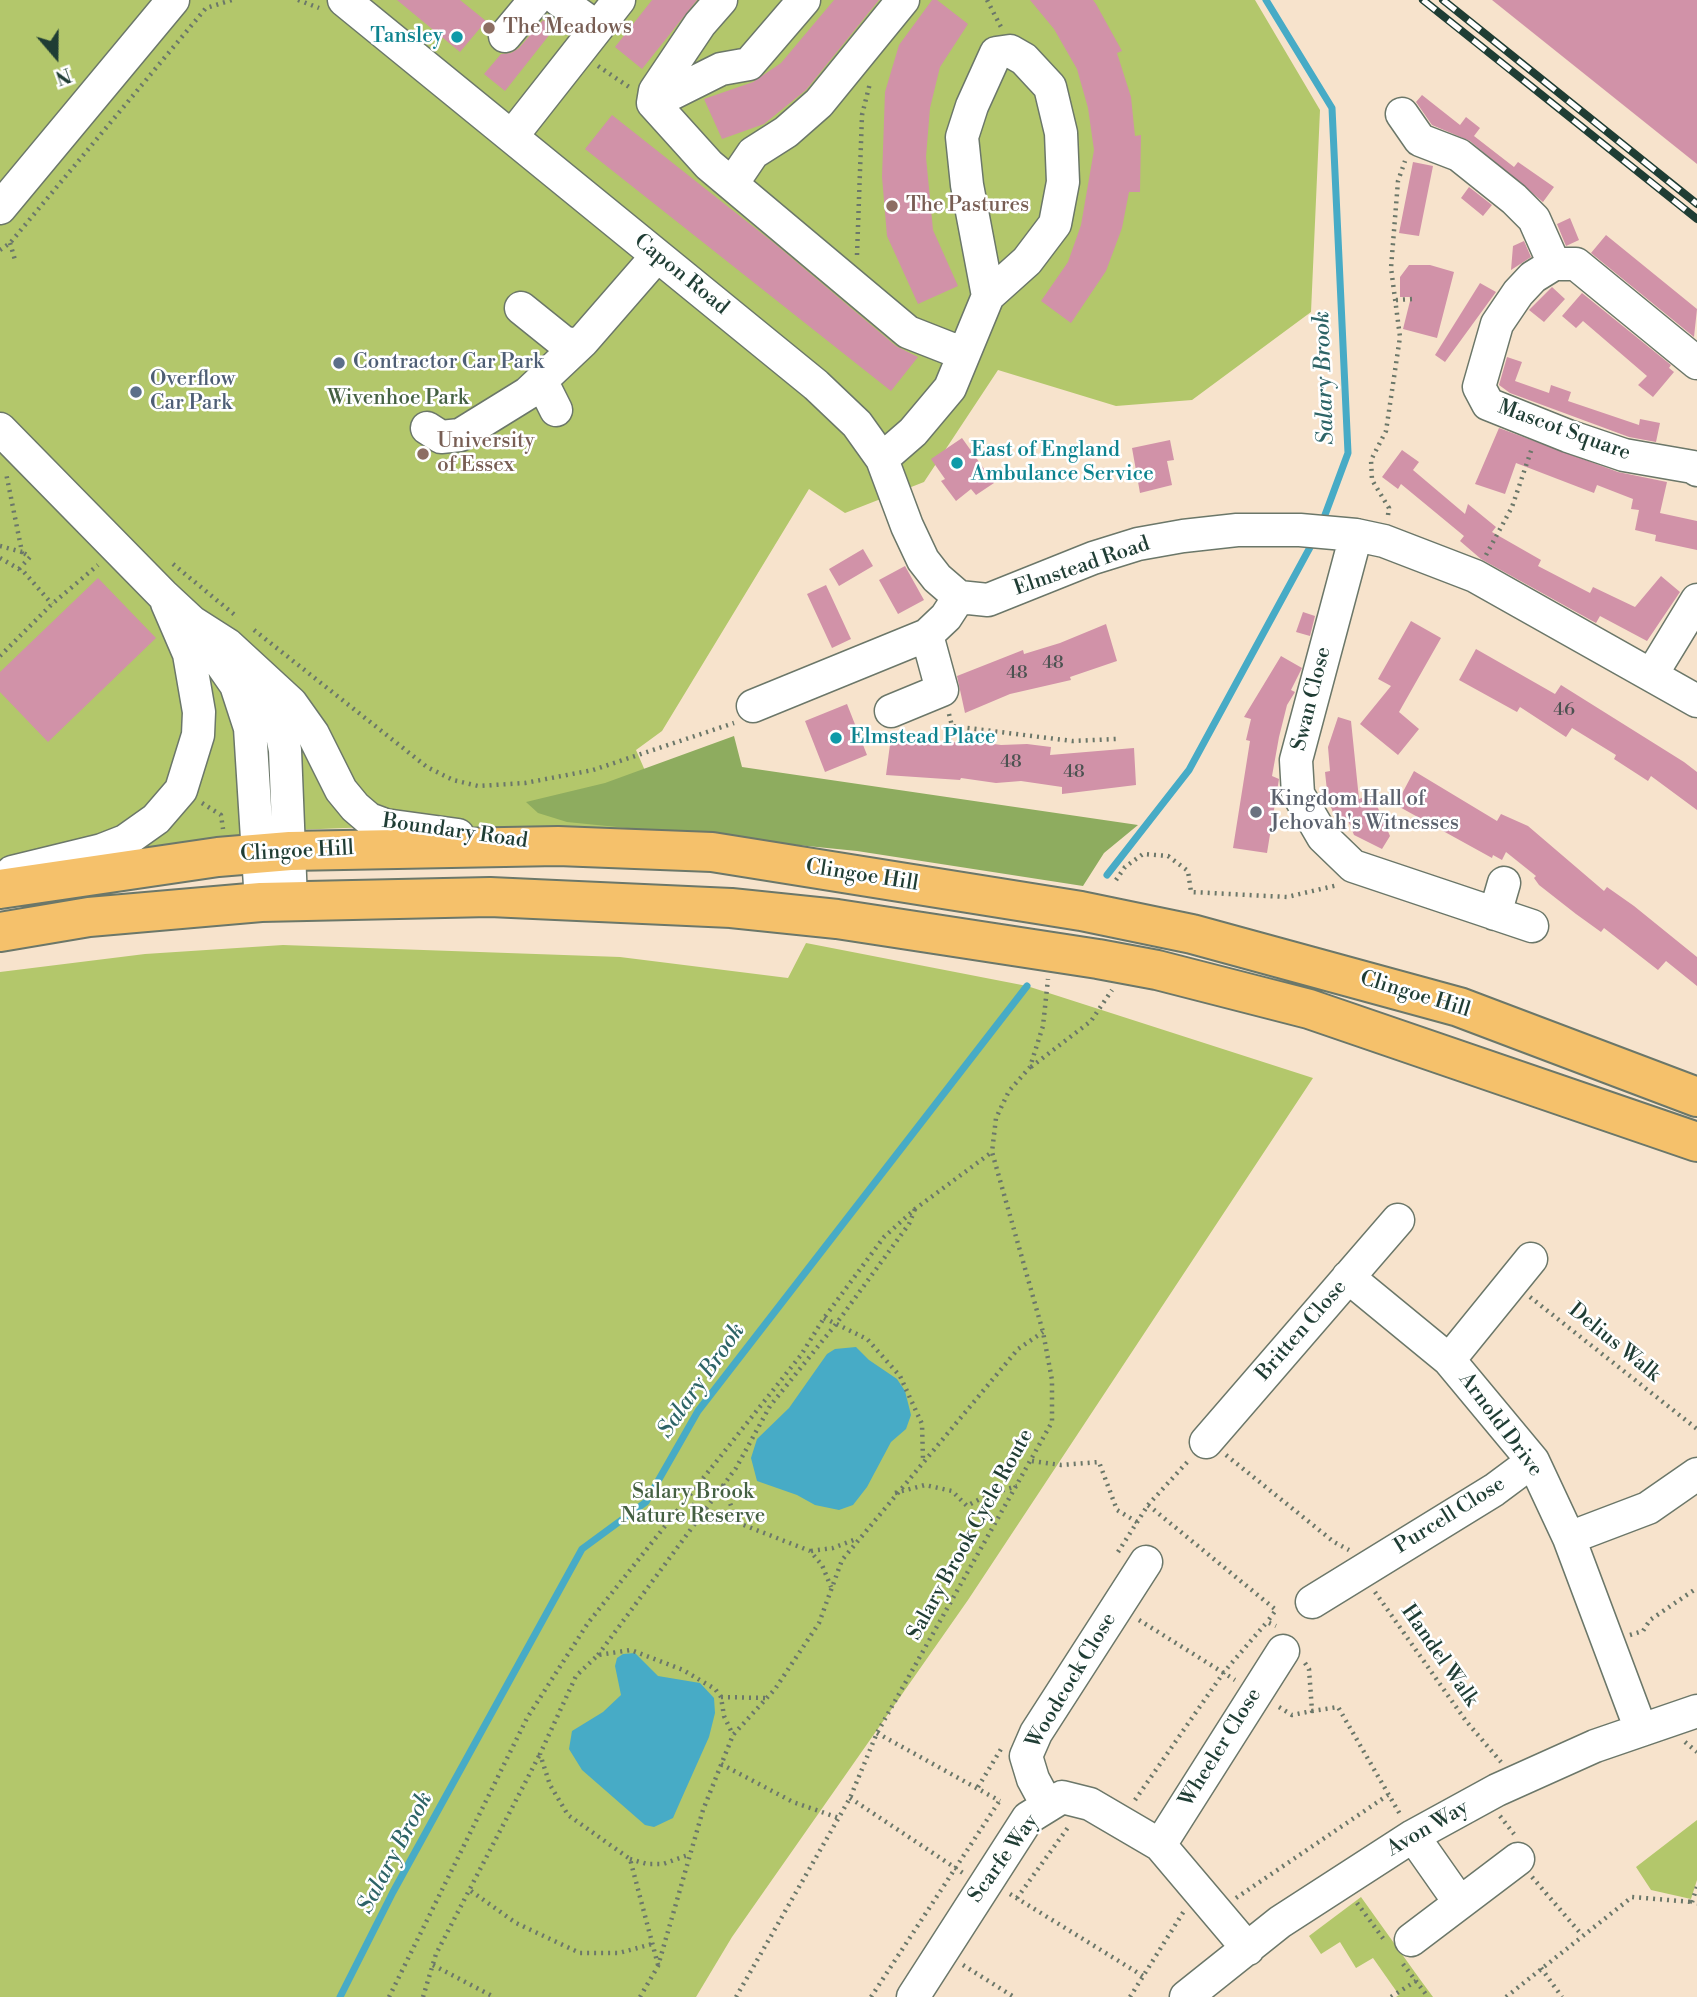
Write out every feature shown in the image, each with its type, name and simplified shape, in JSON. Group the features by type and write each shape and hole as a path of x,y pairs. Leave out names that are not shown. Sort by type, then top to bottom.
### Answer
{"main road":[{"name":"Clingoe Hill","path":"0,889 274,852 558,846 712,852 1081,911 1192,934 1458,1007 1697,1097"},
{"path":"0,932 89,917 276,901 490,897 731,908 837,919 1051,951 1157,971 1309,1009 1697,1142"}],"street":[{"path":"0,208 73,99 173,0"},
{"name":"Capon Road","path":"344,0 816,385 857,424 882,458 906,526 923,560 936,578 958,597"},
{"path":"505,36 534,0"},
{"path":"559,0 587,20"},
{"path":"512,136 619,0"},
{"path":"653,103 655,91 700,24 721,0"},
{"path":"653,103 721,69 749,64 804,0"},
{"path":"732,184 753,153 786,132 819,103 903,0"},
{"path":"882,458 913,432 950,388 988,296 1027,261 1055,223 1063,182 1060,133 1050,87 1024,60 1010,51 996,53 972,106 962,136 967,185 988,296"},
{"path":"653,103 709,165 908,332 964,354"},
{"path":"1402,114 1413,150 1459,155 1514,199 1534,219 1554,264 1576,264 1697,363"},
{"path":"428,428 441,437 460,435 542,382 583,341 657,256"},
{"name":"Mascot Square","path":"1554,264 1533,277 1518,293 1497,324 1479,387 1488,404 1624,455 1696,461"},
{"path":"521,308 562,341 572,345 583,341"},
{"path":"542,382 556,410"},
{"name":"Boundary Road","path":"0,429 192,622 236,685 246,710 252,754 274,852"},
{"name":"Elmstead Road","path":"958,597 988,600 1093,558 1138,544 1237,530 1300,530 1357,536 1475,576 1697,701"},
{"name":"Swan Close","path":"1357,536 1296,760 1298,794 1322,837 1353,866 1532,926"},
{"name":"Boundary Road","path":"0,874 102,850 125,841 156,819 181,790 198,735 199,712 189,654 163,595"},
{"path":"753,706 927,635 946,617 958,597"},
{"path":"1652,674 1697,600"},
{"name":"Boundary Road","path":"192,622 240,631 313,734 341,790 369,819 385,825 558,846"},
{"name":"Boundary Road","path":"240,631 280,726 285,750 274,852 276,901"},
{"path":"891,711 942,690 927,635"},
{"path":"1495,914 1504,883"},
{"name":"Britten Close","path":"1206,1442 1398,1220"},
{"path":"1450,1360 1531,1259"},
{"name":"Arnold Drive","path":"1348,1277 1450,1360 1533,1461 1569,1538 1641,1730"},
{"name":"Purcell Close","path":"1312,1602 1494,1490 1533,1461"},
{"path":"1569,1538 1648,1508 1697,1474"},
{"name":"Woodcock Close","path":"1037,1811 1033,1779 1026,1756 1036,1733 1146,1562"},
{"name":"Wheeler Close","path":"1160,1845 1283,1651"},
{"name":"Avon Way","path":"1186,1997 1343,1879 1413,1836 1519,1779 1595,1746 1697,1711"},
{"name":"Scarfe Way","path":"913,1997 985,1883 1037,1811 1062,1797 1082,1802"},
{"path":"1082,1802 1160,1845 1248,1949"},
{"path":"1413,1836 1460,1903"},
{"path":"1411,1940 1518,1859"}],"path":[{"path":"0,250 10,243 206,8 232,0"},
{"path":"869,300 856,252 862,116 870,86 874,34"},
{"path":"578,52 653,103"},
{"path":"1357,536 1389,508 1372,480 1371,460 1386,431 1400,337 1391,268 1398,181 1413,150"},
{"path":"10,243 15,260"},
{"path":"1396,300 1413,299"},
{"path":"1475,576 1511,507 1541,424"},
{"path":"5,469 14,500 22,552"},
{"path":"0,546 30,557 19,569"},
{"path":"164,556 240,631 427,767 453,780 478,786 525,783 593,770 748,718 753,706"},
{"path":"0,558 19,569 52,604"},
{"path":"0,656 52,604 104,560"},
{"path":"942,690 951,726 1072,741 1116,739"},
{"path":"1116,880 1125,867 1143,854 1168,856 1188,871 1191,892 1189,900"},
{"path":"1191,892 1287,897 1338,885 1353,866"},
{"name":"Salary Brook Cycle Route","path":"736,1997 850,1798 877,1733 1052,1422 1052,1380 1043,1332 992,1152 996,1118 1009,1091 1030,1067 1043,1026 1048,978"},
{"path":"1030,1067 1091,1021 1115,986"},
{"path":"389,1997 527,1718 588,1623 801,1355 824,1318 884,1237 915,1209 992,1152"},
{"path":"423,1997 433,1965 540,1754 576,1676 598,1656 743,1457 769,1406 836,1324 909,1224 915,1209"},
{"name":"Delius Walk","path":"1511,1283 1697,1429"},
{"path":"824,1318 867,1339 900,1376 922,1424 923,1461"},
{"path":"639,1997 659,1966 689,1854 733,1735 766,1699 819,1623 842,1560 894,1494 978,1401 1018,1349 1043,1332"},
{"path":"1148,1505 1206,1442"},
{"path":"1232,1459 1334,1542"},
{"path":"1032,1461 1061,1465 1099,1462 1117,1510 1137,1522"},
{"path":"723,1483 737,1522"},
{"path":"894,1494 925,1485 952,1491 967,1506 986,1495 1017,1486"},
{"path":"685,1502 810,1551 822,1565 831,1588"},
{"path":"810,1551 834,1548 859,1538"},
{"name":"Handel Walk","path":"1366,1568 1377,1597 1466,1721 1495,1756"},
{"path":"1607,1642 1643,1631 1650,1620 1697,1588"},
{"path":"1117,1606 1292,1715 1312,1711"},
{"path":"598,1656 631,1650 703,1681 721,1697 766,1699"},
{"path":"721,1697 724,1716 733,1735"},
{"path":"877,1733 1000,1800 1037,1811"},
{"path":"1679,1737 1697,1752"},
{"path":"540,1754 550,1785 568,1815 630,1859 647,1864 663,1864 689,1854"},
{"path":"721,1764 793,1802 839,1818"},
{"path":"1130,1997 1143,1976 1207,1900 1388,1795"},
{"path":"850,1798 954,1867 1017,1898 1143,1976"},
{"path":"871,1997 1000,1800"},
{"path":"1017,1898 1056,1840 1063,1837 1082,1802"},
{"path":"630,1859 659,1966"},
{"path":"1518,1859 1582,1935"},
{"path":"1506,1997 1632,1897 1695,1903 1697,1887"},
{"path":"471,1891 516,1923 580,1953 619,1953 652,1944"},
{"path":"941,1952 1014,1997"},
{"path":"433,1965 494,1997"},
{"path":"1541,1968 1562,1997"},
{"path":"1391,1997 1416,1980"}],"green space":[{"name":"Wivenhoe Park","path":"0,0 1255,0 1320,110 1311,312 1192,400 1116,406 998,370 924,482 845,513 809,489 662,731 636,750 670,828 599,833 423,825 269,831 0,867"},
{"path":"734,736 742,767 1138,825 1104,853 1083,886 857,851 567,822 538,813 526,802 605,783"},
{"name":"Salary Brook Nature Reserve","path":"806,943 1027,986 1313,1078 968,1600 732,1937 696,1997 0,1997 0,972 145,954 283,945 620,957 788,978"},
{"path":"1697,1820 1697,1880 1691,1899 1651,1890 1636,1867"},
{"path":"1361,1897 1433,1997 1396,1997 1399,1995 1373,1958 1356,1968 1340,1942 1321,1954 1309,1936"}],"water":[{"path":"856,1347 869,1360 897,1379 905,1391 911,1415 906,1429 891,1442 867,1487 853,1505 839,1510 815,1505 797,1495 757,1481 751,1458 757,1439 789,1408 827,1354 835,1349"},
{"path":"635,1653 658,1676 700,1683 714,1698 715,1713 709,1737 673,1818 654,1827 645,1825 582,1770 569,1749 572,1731 603,1712 621,1695 615,1666 617,1658 623,1654"}],"building":[{"name":"Tansley","path":"397,0 460,0 486,21 460,52"},
{"path":"652,0 697,0 642,69 615,47"},
{"path":"834,0 879,0 806,90 764,124 722,139 704,99 753,82 781,63"},
{"path":"932,0 937,0 968,24 940,67 930,108 926,157 933,230 958,286 918,304 887,236 882,177 885,92 899,45"},
{"path":"1030,0 1093,0 1122,51 1117,53 1131,97 1135,136 1141,135 1140,192 1129,192 1122,228 1106,271 1071,323 1041,301 1068,262 1081,225 1094,150 1088,108 1077,69 1054,29"},
{"path":"1492,0 1697,0 1697,164"},
{"path":"543,20 554,29 505,91 484,74 501,54 511,53 519,48"},
{"path":"1422,95 1460,125 1466,117 1480,128 1474,136 1514,167 1518,162 1554,187 1543,202 1470,141 1432,125 1416,102"},
{"path":"612,115 774,243 896,346 918,357 891,391 585,149"},
{"path":"1413,162 1433,166 1419,236 1399,233"},
{"path":"1469,187 1492,205 1483,216 1461,198"},
{"path":"1570,218 1579,240 1566,246 1557,224"},
{"path":"1606,235 1697,309 1694,337 1591,253"},
{"path":"1524,241 1531,257 1511,270 1513,246"},
{"path":"1409,265 1430,265 1454,272 1437,338 1403,329 1411,297 1400,297 1400,277"},
{"path":"1480,283 1496,292 1445,362 1435,355"},
{"path":"1552,287 1565,299 1544,322 1529,310"},
{"path":"1582,293 1671,365 1669,368 1674,372 1653,397 1638,385 1647,376 1583,321 1576,328 1562,316"},
{"path":"1507,357 1522,362 1515,381 1549,393 1551,385 1571,392 1568,401 1639,425 1640,419 1660,423 1656,442 1629,437 1510,393 1499,385"},
{"path":"1499,428 1618,472 1667,482 1660,513 1697,521 1697,550 1655,541 1656,535 1635,530 1639,510 1631,509 1633,499 1597,485 1594,493 1516,463 1505,494 1475,484"},
{"name":"East of England Ambulance Service","path":"962,438 994,483 976,495 971,489 956,501 941,481 945,479 931,459"},
{"path":"1170,440 1174,460 1167,461 1172,485 1140,493 1132,448"},
{"path":"1402,450 1419,462 1413,470 1465,514 1468,504 1496,527 1492,532 1541,560 1538,566 1590,593 1593,587 1635,607 1661,576 1680,592 1647,641 1600,616 1596,623 1481,559 1460,541 1464,536 1401,484 1398,489 1382,477"},
{"path":"863,549 873,566 839,586 829,569"},
{"path":"905,566 924,600 898,614 879,580"},
{"path":"98,578 156,638 48,742 0,692 0,672"},
{"path":"826,585 851,639 832,648 807,594"},
{"path":"1303,612 1315,616 1310,636 1296,632"},
{"path":"1411,621 1441,638 1399,712 1419,729 1398,755 1360,724 1391,686 1378,679"},
{"path":"1106,624 1117,661 1070,677 1071,680 1010,694 965,713 957,676 1023,650 1024,654 1060,643"},
{"path":"1476,649 1555,694 1561,685 1684,762 1697,772 1697,810 1651,776 1648,781 1614,759 1616,755 1572,728 1566,737 1520,707 1517,712 1459,680"},
{"path":"1281,656 1302,668 1291,690 1295,692 1287,705 1279,737 1272,776 1279,779 1267,853 1233,848 1250,741 1246,740 1251,719 1244,717"},
{"name":"Elmstead Place","path":"847,704 867,755 825,772 805,721"},
{"path":"1338,717 1351,721 1359,799 1372,794 1390,836 1382,849 1354,835 1347,818 1337,822 1328,800 1325,772 1330,771 1328,747"},
{"path":"891,737 974,744 973,741 1001,745 1027,744 1051,747 1050,755 1134,748 1136,785 1062,794 1062,787 1021,781 996,783 961,778 886,775"},
{"path":"1414,771 1497,821 1501,814 1528,826 1604,891 1607,887 1634,906 1697,957 1697,986 1666,961 1658,970 1604,928 1601,932 1539,885 1534,878 1536,876 1506,852 1502,860 1493,855 1492,858 1396,805"}],"waterway":[{"name":"Salary Brook","path":"1266,0 1332,108 1348,453 1322,523"},
{"name":"Salary Brook","path":"1107,875 1189,770 1314,540"},
{"name":"Salary Brook","path":"340,1997 393,1892 582,1549 646,1502 698,1411 1027,986"}],"railway":[{"path":"1423,0 1697,219"},
{"path":"1443,0 1697,204"}],"place":[{"name":"The Meadows","path":"489,28"},
{"name":"Tansley","path":"457,37"},
{"name":"The Pastures","path":"892,206"},
{"name":"Contractor Car Park","path":"339,363"},
{"name":"Overflow Car Park","path":"136,392"},
{"name":"University of Essex","path":"423,454"},
{"name":"East of England Ambulance Service","path":"957,463"},
{"name":"Elmstead Place","path":"836,738"},
{"name":"Kingdom Hall of Jehovah's Witnesses","path":"1256,812"}]}
